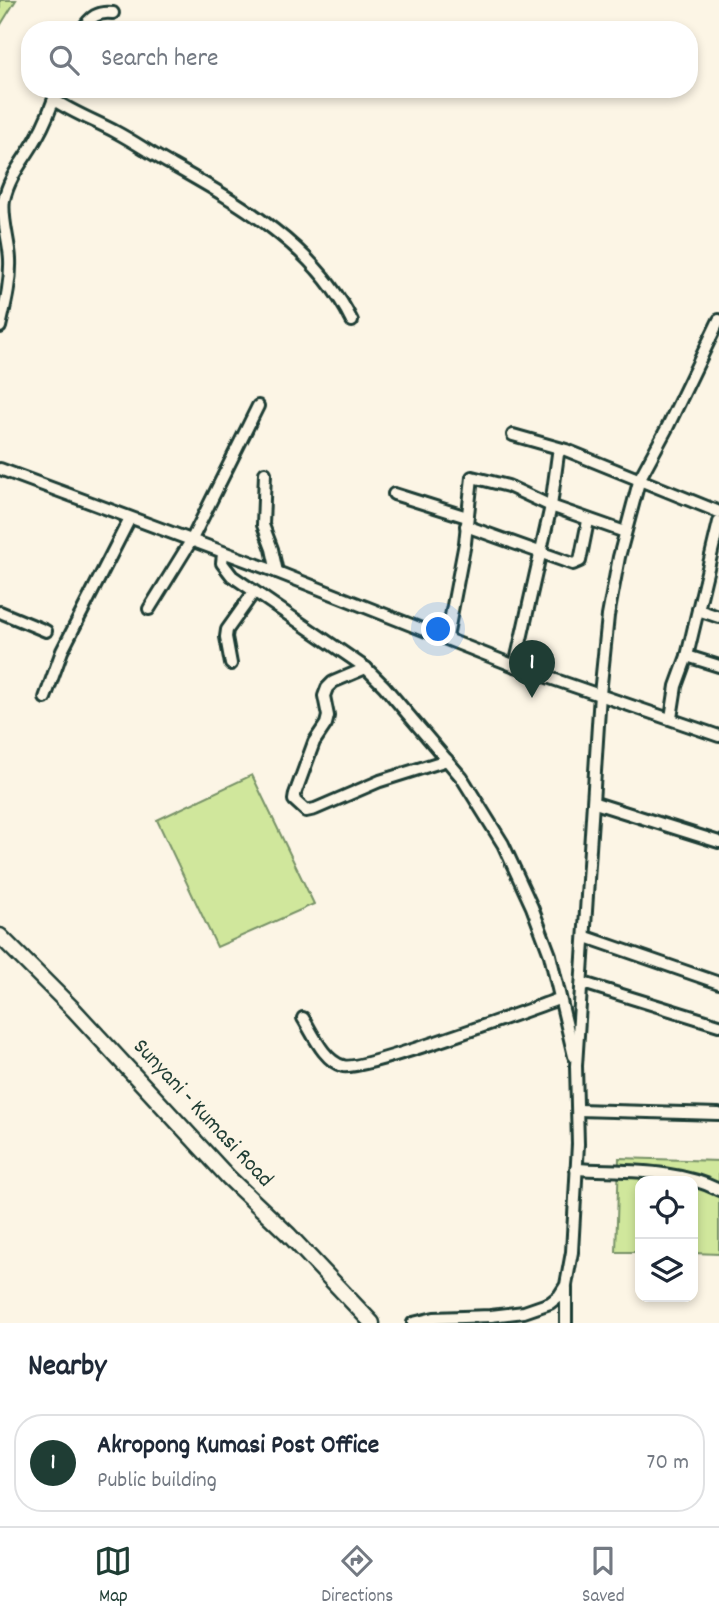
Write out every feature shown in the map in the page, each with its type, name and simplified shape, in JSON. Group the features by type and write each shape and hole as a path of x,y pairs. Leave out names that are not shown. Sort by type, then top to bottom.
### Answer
{"main road":[{"name":"Sunyani - Kumasi Road","path":"0,936 74,1010 229,1178 289,1235 372,1323"}],"street":[{"path":"88,21 97,14 113,12"},
{"path":"0,327 9,283 4,243 5,198 9,183 35,141 54,98"},
{"path":"58,98 76,114 134,141 234,201 281,235 307,258 330,285 352,321"},
{"path":"566,1323 566,1285 572,1252 576,1169 576,1066 600,694 608,616 625,533 640,478 719,320"},
{"path":"149,609 191,541 258,407"},
{"path":"513,435 566,450 719,512"},
{"path":"515,666 551,506 558,454 561,450"},
{"path":"0,470 277,572 515,666 719,736"},
{"path":"265,473 263,525 277,572"},
{"path":"447,637 471,478 474,476 508,486 551,506 625,533"},
{"path":"394,494 573,564 580,561 589,521"},
{"path":"46,698 62,651 130,518"},
{"path":"671,718 676,686 687,656 719,522"},
{"path":"223,554 222,563 225,568 254,592 366,668 384,685 463,778 516,872 550,956 576,1066"},
{"path":"231,664 227,630 254,592"},
{"path":"698,610 719,617"},
{"path":"0,612 46,631"},
{"path":"687,656 719,666"},
{"path":"366,668 333,682 327,688 324,696 326,724 314,742 295,794 294,800 299,806 306,811 315,809 402,773 447,760"},
{"path":"595,803 719,842"},
{"path":"586,937 719,983"},
{"path":"583,982 719,1025"},
{"path":"303,1018 331,1059 345,1068 450,1037 559,999"},
{"path":"578,1110 719,1114"},
{"path":"576,1169 677,1175 719,1190"},
{"path":"413,1323 434,1318 524,1312 550,1303 566,1285"}],"green space":[{"path":"0,0 16,0 0,26"},
{"path":"252,775 314,904 217,947 157,820"},
{"path":"619,1158 719,1161 719,1254 698,1253 698,1176 635,1176 635,1252 616,1252"}],"place":[{"name":"Akropong Kumasi Post Office","path":"532,698"}]}
